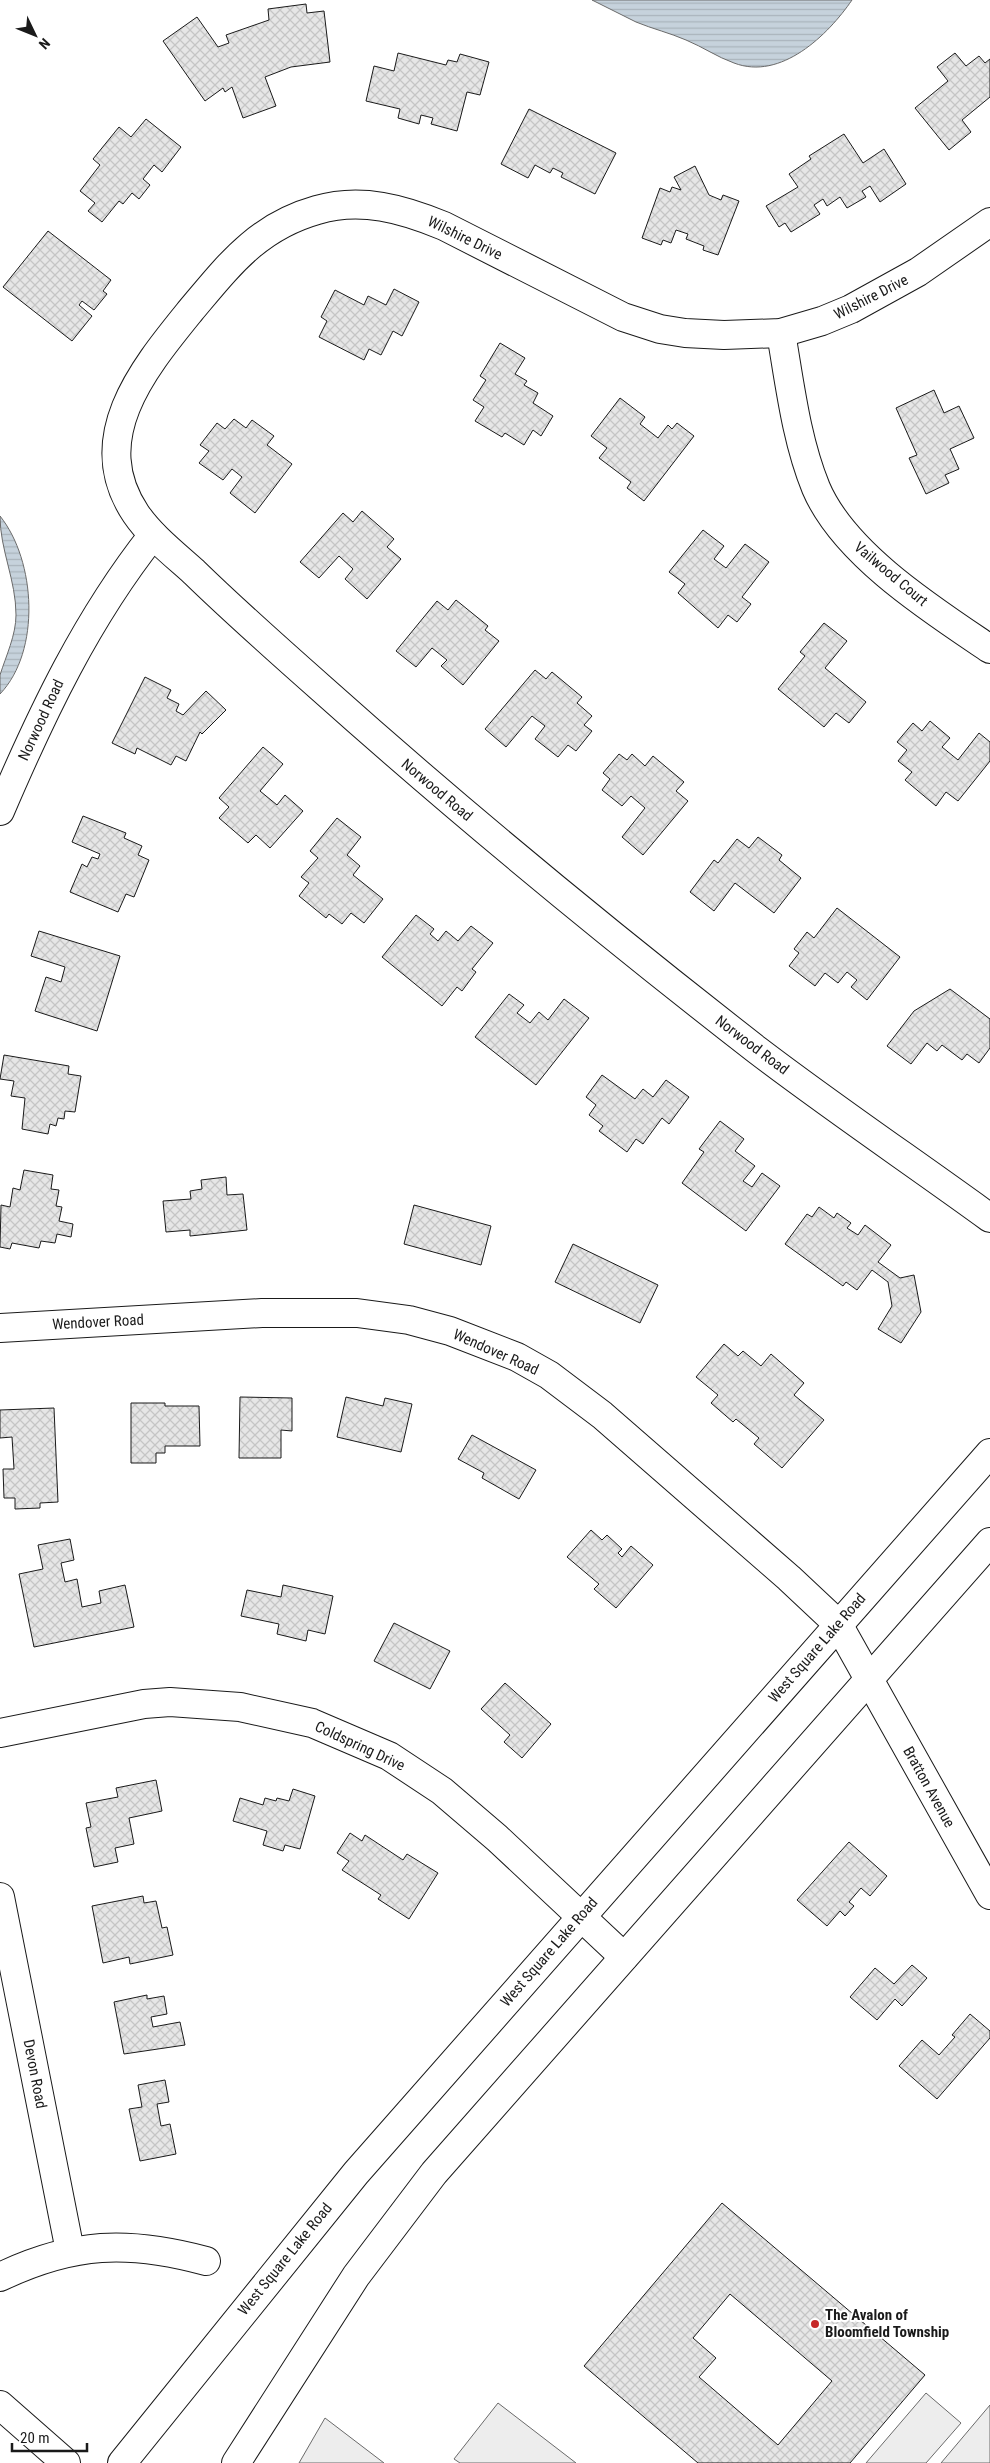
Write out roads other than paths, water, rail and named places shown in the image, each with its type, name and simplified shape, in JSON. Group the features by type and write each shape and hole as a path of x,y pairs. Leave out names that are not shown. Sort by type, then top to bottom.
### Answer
{"main road":[{"name":"Wilshire Drive","path":"154,534 136,515 124,492 117,466 117,440 122,418 138,380 160,348 232,261 270,229 314,210 358,204 393,208 417,215 444,226 623,317 660,329 685,333 724,335 781,333 822,321 888,291 952,251 990,222"},
{"name":"Vailwood Court","path":"781,333 802,446 817,490 826,508 839,526 869,558 938,612 990,649"},
{"name":"Norwood Road","path":"0,811 67,666 113,588 154,534 235,611 390,750 577,907 760,1052 990,1218"},
{"name":"Wendover Road","path":"0,1328 318,1312 357,1313 409,1320 479,1341 517,1357 577,1395 781,1571 838,1624 869,1679"},
{"name":"West Square Lake Road","path":"122,2463 324,2211 990,1452"},
{"path":"236,2463 356,2276 389,2230 482,2118 990,1542"},
{"name":"Bratton Avenue","path":"869,1679 990,1895"},
{"name":"Coldspring Drive","path":"0,1733 144,1704 170,1702 240,1707 312,1723 389,1756 435,1786 497,1838 624,1957"},
{"name":"Devon Road","path":"0,1897 70,2251"},
{"path":"0,2277 70,2251 96,2247 158,2251 206,2262"},
{"path":"0,2405 66,2463"}],"place":[{"name":"The Avalon of Bloomfield Township","path":"815,2324"}]}
